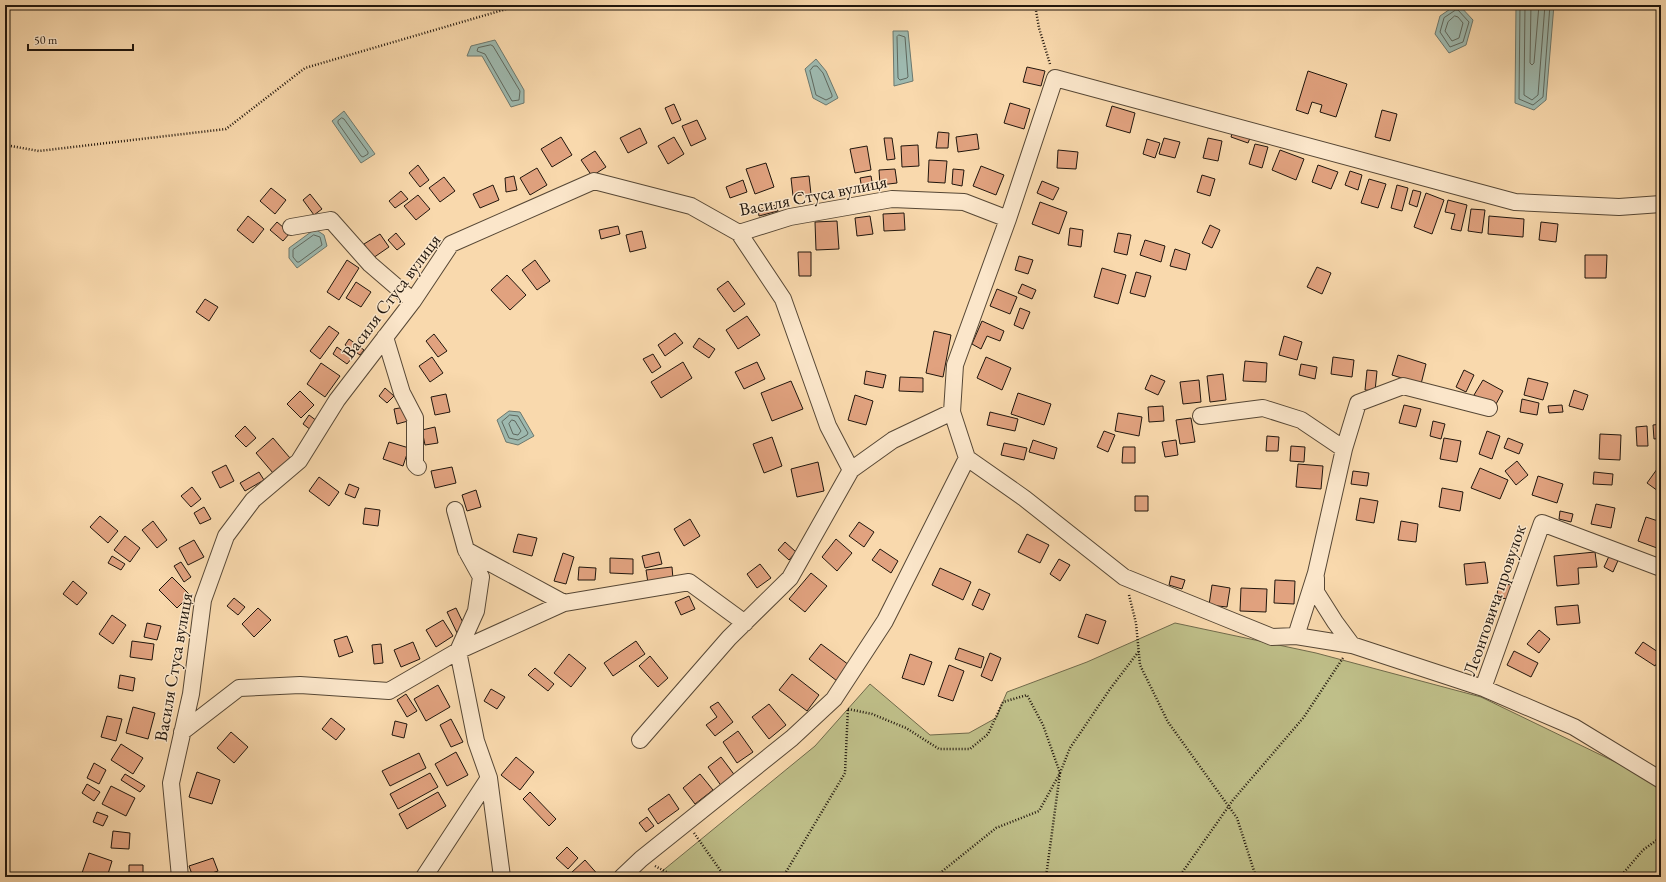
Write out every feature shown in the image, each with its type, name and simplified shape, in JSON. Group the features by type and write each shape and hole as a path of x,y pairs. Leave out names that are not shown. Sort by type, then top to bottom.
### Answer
{"street":[{"path":"1483,688 1352,645 1296,636 1272,637 1124,577 1024,498 967,458 952,412 955,365 1008,219 1055,78 1515,202 1618,207 1661,204"},
{"name":"Василя Стуса вулиця","path":"181,874 171,783 190,694 203,600 226,536 253,500 299,461 337,400 413,301 451,244 594,181 691,206 739,233 790,217 892,199 964,202 1008,219"},
{"path":"291,228 331,220 370,264 413,301"},
{"path":"739,233 783,299 828,426 851,470"},
{"path":"385,338 402,393 415,418 415,464 418,467"},
{"path":"1296,636 1316,573 1344,449 1358,403 1403,386 1489,408"},
{"path":"1201,416 1263,408 1301,420 1344,449"},
{"path":"640,740 729,638 790,578 851,470 893,440 952,412"},
{"path":"622,877 641,859 792,738 834,699 885,621 967,458"},
{"path":"455,510 466,550 480,577 476,611 458,651 476,741 489,778 502,877"},
{"name":"Леонтовича провулок","path":"1661,568 1542,523 1483,688 1574,727 1661,780"},
{"path":"466,550 564,603"},
{"path":"1316,573 1316,592 1352,645"},
{"path":"182,732 239,688 300,685 389,691 458,651 564,603 689,582 744,623"},
{"path":"424,877 489,778"}],"path":[{"path":"5,145 39,151 226,129 306,68 520,5"},
{"path":"1035,5 1039,28 1055,78"},
{"path":"1124,577 1136,622 1140,665 1168,722 1237,818 1256,877"},
{"path":"1179,877 1228,806 1304,717 1352,645"},
{"path":"935,877 996,828 1039,811 1060,773 1070,748 1092,714 1139,650"},
{"path":"848,709 872,714 906,728 939,749 970,749 988,734 1003,702 1027,695 1043,725 1060,773 1046,877"},
{"path":"783,877 845,773 849,702"},
{"path":"686,823 725,877"},
{"path":"1620,877 1643,850 1661,837"},
{"path":"641,859 676,877"}],"green space":[{"path":"1175,623 1316,653 1481,697 1636,772 1661,788 1661,877 655,877 815,746 870,684 930,735 969,733 996,718 1007,692 1087,662"}],"water":[{"path":"1456,5 1459,5 1473,20 1466,45 1449,53 1435,34 1440,16"},
{"path":"1516,5 1554,5 1546,100 1534,110 1515,103"},
{"path":"893,31 908,31 913,81 894,86"},
{"path":"495,40 524,90 524,103 511,107 482,56 467,56 471,46"},
{"path":"816,59 826,71 838,98 826,105 813,98 805,69"},
{"path":"344,111 375,154 361,163 332,121"},
{"path":"315,229 324,235 327,246 297,268 289,258 289,248"},
{"path":"509,411 520,412 534,436 518,445 506,442 497,420"}],"building":[{"path":"1027,67 1045,71 1041,86 1023,82"},
{"path":"1308,71 1347,84 1336,117 1320,112 1322,105 1312,102 1308,114 1296,110"},
{"path":"1010,103 1030,109 1024,129 1004,123"},
{"path":"674,104 681,120 672,124 665,108"},
{"path":"1112,106 1135,113 1130,133 1106,126"},
{"path":"1382,110 1397,114 1390,141 1375,137"},
{"path":"697,120 706,139 691,146 682,126"},
{"path":"1234,127 1252,133 1248,143 1231,137"},
{"path":"640,128 647,143 628,153 620,138"},
{"path":"938,132 949,133 948,148 936,148"},
{"path":"977,134 979,149 958,152 956,137"},
{"path":"561,137 572,155 552,167 541,149"},
{"path":"674,137 684,154 668,164 658,146"},
{"path":"884,138 892,138 895,159 887,160"},
{"path":"1164,138 1180,142 1175,158 1159,154"},
{"path":"1208,138 1222,141 1218,161 1203,158"},
{"path":"1147,139 1160,143 1155,158 1143,154"},
{"path":"1255,144 1268,147 1262,168 1249,164"},
{"path":"918,145 919,166 902,167 901,146"},
{"path":"867,146 871,170 855,173 850,149"},
{"path":"1058,150 1078,152 1076,169 1057,168"},
{"path":"1280,150 1304,159 1296,180 1272,170"},
{"path":"595,151 606,167 592,176 581,160"},
{"path":"929,160 947,161 945,183 928,182"},
{"path":"766,163 774,187 755,194 746,169"},
{"path":"418,165 429,180 420,187 409,173"},
{"path":"1318,165 1338,172 1331,189 1312,182"},
{"path":"981,166 1004,175 996,195 973,186"},
{"path":"537,168 547,185 530,195 520,178"},
{"path":"895,169 897,183 880,185 879,170"},
{"path":"953,169 964,170 962,186 952,184"},
{"path":"1350,171 1362,175 1358,190 1345,185"},
{"path":"1202,175 1215,179 1210,196 1197,192"},
{"path":"514,176 517,190 506,192 505,178"},
{"path":"809,176 811,194 793,196 791,178"},
{"path":"871,176 873,187 862,189 860,178"},
{"path":"444,177 455,191 440,202 429,188"},
{"path":"1369,179 1386,184 1378,208 1361,203"},
{"path":"743,180 747,192 730,198 726,187"},
{"path":"1042,181 1059,188 1053,200 1037,193"},
{"path":"493,185 499,200 480,208 473,194"},
{"path":"1397,185 1408,188 1402,211 1391,208"},
{"path":"271,188 286,200 275,214 260,201"},
{"path":"1413,190 1421,192 1417,207 1409,204"},
{"path":"401,191 408,199 395,208 389,201"},
{"path":"1426,193 1444,200 1432,234 1414,227"},
{"path":"310,194 322,209 314,215 303,200"},
{"path":"418,195 430,209 416,220 404,206"},
{"path":"1448,200 1467,205 1461,231 1451,229 1455,214 1445,212"},
{"path":"1040,202 1067,212 1059,234 1032,224"},
{"path":"776,205 778,211 759,216 758,210"},
{"path":"1471,209 1485,210 1482,233 1468,231"},
{"path":"904,213 905,230 884,231 883,214"},
{"path":"248,216 264,229 253,243 237,230"},
{"path":"870,216 873,234 857,236 855,218"},
{"path":"1489,216 1524,219 1523,237 1488,234"},
{"path":"837,221 839,249 816,250 815,222"},
{"path":"277,222 290,233 283,241 270,230"},
{"path":"1541,222 1558,224 1556,242 1539,240"},
{"path":"1210,225 1220,230 1212,248 1202,243"},
{"path":"618,226 620,234 601,239 599,230"},
{"path":"1070,228 1083,230 1081,247 1068,245"},
{"path":"642,231 646,248 630,252 626,235"},
{"path":"396,233 405,244 397,250 388,240"},
{"path":"1118,233 1131,235 1127,255 1114,252"},
{"path":"380,234 389,247 373,258 364,244"},
{"path":"1145,240 1165,246 1161,262 1140,255"},
{"path":"1175,249 1190,254 1186,270 1170,266"},
{"path":"798,252 811,252 811,276 799,276"},
{"path":"1585,255 1607,255 1606,278 1585,278"},
{"path":"1019,256 1033,260 1028,274 1015,270"},
{"path":"347,260 359,268 339,300 327,292"},
{"path":"535,260 550,281 537,290 522,270"},
{"path":"1317,267 1331,273 1322,294 1307,287"},
{"path":"1102,268 1126,275 1118,304 1094,297"},
{"path":"1136,272 1151,276 1145,297 1130,293"},
{"path":"507,275 526,295 510,310 491,290"},
{"path":"728,281 745,304 734,312 717,289"},
{"path":"356,282 371,292 361,307 346,298"},
{"path":"1022,284 1036,290 1032,299 1018,293"},
{"path":"997,289 1017,297 1010,314 990,306"},
{"path":"205,299 218,307 209,321 196,312"},
{"path":"1020,308 1030,312 1023,329 1014,325"},
{"path":"747,316 760,335 738,349 726,330"},
{"path":"982,321 1004,331 1000,341 987,336 981,349 972,344"},
{"path":"329,326 339,333 320,359 310,351"},
{"path":"934,331 951,335 943,377 926,373"},
{"path":"675,333 683,343 665,356 658,345"},
{"path":"434,334 447,351 438,357 426,341"},
{"path":"1284,336 1302,342 1297,360 1279,355"},
{"path":"699,338 715,349 709,358 693,347"},
{"path":"349,339 364,350 360,355 345,345"},
{"path":"337,347 352,358 347,364 333,354"},
{"path":"653,354 661,367 652,373 643,359"},
{"path":"1398,355 1426,364 1421,384 1392,375"},
{"path":"432,357 443,373 430,382 419,366"},
{"path":"986,357 1011,368 1002,390 977,378"},
{"path":"1333,357 1354,360 1352,377 1331,374"},
{"path":"1245,361 1267,363 1266,382 1243,381"},
{"path":"683,362 692,378 661,398 651,382"},
{"path":"757,362 765,379 744,389 735,372"},
{"path":"321,363 340,376 325,397 307,384"},
{"path":"1301,364 1317,367 1315,379 1299,375"},
{"path":"1367,370 1377,371 1375,391 1365,390"},
{"path":"1464,370 1474,375 1466,392 1456,387"},
{"path":"866,371 886,375 883,388 864,384"},
{"path":"1223,374 1226,400 1210,402 1207,376"},
{"path":"1151,375 1165,381 1158,395 1145,389"},
{"path":"900,377 923,378 923,392 899,391"},
{"path":"1528,378 1548,383 1543,400 1524,395"},
{"path":"1199,380 1201,402 1183,404 1180,382"},
{"path":"1483,380 1503,391 1495,406 1474,395"},
{"path":"791,381 803,409 772,421 761,393"},
{"path":"385,388 394,396 387,403 379,396"},
{"path":"1574,390 1588,395 1583,410 1569,406"},
{"path":"300,391 314,405 301,418 287,404"},
{"path":"1018,393 1051,404 1044,425 1011,414"},
{"path":"446,394 450,412 435,415 431,397"},
{"path":"855,395 873,401 866,425 848,420"},
{"path":"1522,399 1539,403 1537,415 1520,412"},
{"path":"1404,405 1421,409 1416,427 1399,423"},
{"path":"1562,405 1563,412 1549,413 1548,406"},
{"path":"1163,406 1164,421 1149,422 1148,407"},
{"path":"405,407 408,421 397,424 394,409"},
{"path":"990,412 1018,419 1015,431 987,425"},
{"path":"1118,413 1142,417 1139,436 1115,431"},
{"path":"309,415 317,421 311,430 303,424"},
{"path":"1191,418 1195,442 1180,444 1176,420"},
{"path":"1433,421 1445,424 1441,439 1430,436"},
{"path":"1661,424 1661,438 1654,439 1653,425"},
{"path":"245,426 256,438 246,447 235,436"},
{"path":"1647,426 1648,446 1637,446 1636,427"},
{"path":"435,427 438,443 425,445 422,430"},
{"path":"1104,431 1115,435 1108,452 1097,447"},
{"path":"1487,431 1500,436 1492,459 1479,454"},
{"path":"1600,434 1621,435 1620,460 1599,459"},
{"path":"1267,436 1279,437 1278,451 1266,451"},
{"path":"772,437 782,466 764,473 753,444"},
{"path":"273,438 290,458 273,473 256,453"},
{"path":"1444,438 1461,441 1457,462 1440,459"},
{"path":"1508,438 1523,444 1519,454 1504,448"},
{"path":"1033,440 1057,448 1054,459 1029,452"},
{"path":"1176,440 1178,455 1165,457 1162,442"},
{"path":"389,442 409,448 403,466 383,459"},
{"path":"1004,443 1027,448 1024,460 1001,455"},
{"path":"1658,444 1661,444 1661,462 1660,462"},
{"path":"1291,446 1305,447 1304,462 1290,461"},
{"path":"1123,447 1135,447 1135,463 1122,463"},
{"path":"1517,461 1528,475 1516,485 1505,471"},
{"path":"818,462 824,491 797,497 791,469"},
{"path":"1298,464 1323,466 1321,489 1296,487"},
{"path":"226,465 234,481 220,488 212,472"},
{"path":"1660,465 1661,487 1658,491 1647,483"},
{"path":"452,467 456,483 435,488 431,471"},
{"path":"1480,468 1508,480 1500,499 1471,488"},
{"path":"1353,471 1369,473 1367,486 1351,484"},
{"path":"259,472 264,480 245,491 240,483"},
{"path":"1594,472 1613,474 1612,485 1593,484"},
{"path":"1538,476 1563,484 1557,503 1532,495"},
{"path":"319,477 339,492 329,506 309,491"},
{"path":"349,484 359,488 355,498 345,494"},
{"path":"192,487 201,499 191,507 181,496"},
{"path":"1442,488 1463,492 1460,511 1439,507"},
{"path":"476,490 481,507 467,511 462,495"},
{"path":"1135,496 1148,496 1148,511 1135,511"},
{"path":"1360,498 1378,501 1374,523 1356,520"},
{"path":"1596,504 1615,508 1611,528 1591,524"},
{"path":"204,507 211,519 200,524 194,513"},
{"path":"365,508 380,510 378,526 363,524"},
{"path":"1560,511 1573,514 1571,522 1559,519"},
{"path":"100,516 118,531 108,543 90,527"},
{"path":"1646,517 1661,522 1661,535 1657,548 1638,541"},
{"path":"690,519 700,536 684,546 674,529"},
{"path":"153,521 167,540 157,548 142,530"},
{"path":"1401,521 1418,524 1416,542 1398,540"},
{"path":"859,522 874,532 864,547 849,536"},
{"path":"518,534 537,538 532,556 513,552"},
{"path":"1027,534 1049,545 1040,563 1018,552"},
{"path":"125,536 140,548 130,562 114,550"},
{"path":"836,539 852,553 837,571 822,557"},
{"path":"194,540 204,557 188,565 179,548"},
{"path":"785,542 796,552 789,560 778,550"},
{"path":"880,549 898,561 891,573 872,560"},
{"path":"659,552 662,564 645,568 642,556"},
{"path":"1595,552 1597,567 1578,568 1579,584 1557,586 1554,556"},
{"path":"1611,552 1620,556 1613,572 1604,567"},
{"path":"563,553 574,557 566,584 554,581"},
{"path":"112,556 125,564 121,570 108,563"},
{"path":"610,558 633,559 633,574 610,573"},
{"path":"1059,559 1070,565 1060,581 1050,574"},
{"path":"181,562 191,577 184,582 174,566"},
{"path":"1485,562 1488,583 1466,585 1464,564"},
{"path":"760,564 771,578 757,588 747,574"},
{"path":"579,567 596,568 595,580 578,580"},
{"path":"672,567 673,579 648,583 646,570"},
{"path":"940,568 971,582 963,600 932,585"},
{"path":"811,573 827,586 805,612 789,599"},
{"path":"1171,576 1185,580 1182,589 1169,585"},
{"path":"172,577 190,595 177,608 159,590"},
{"path":"1275,580 1295,581 1294,604 1274,603"},
{"path":"73,581 87,593 77,605 63,594"},
{"path":"1498,584 1514,585 1513,599 1497,598"},
{"path":"1212,585 1230,588 1227,607 1209,605"},
{"path":"1241,588 1267,589 1266,612 1240,611"},
{"path":"979,589 990,594 983,610 972,605"},
{"path":"689,596 695,609 681,615 675,602"},
{"path":"234,598 245,607 238,615 227,606"},
{"path":"1578,605 1580,623 1557,625 1555,607"},
{"path":"258,608 271,620 254,637 242,624"},
{"path":"456,608 467,631 458,635 447,612"},
{"path":"1086,614 1106,621 1098,644 1078,637"},
{"path":"112,615 126,625 113,644 99,634"},
{"path":"443,620 453,636 436,647 426,630"},
{"path":"147,623 161,626 157,640 144,637"},
{"path":"1539,630 1550,639 1539,653 1527,644"},
{"path":"347,636 353,652 339,657 334,640"},
{"path":"132,641 154,644 152,660 130,657"},
{"path":"636,641 645,654 613,676 604,663"},
{"path":"413,642 420,659 401,667 394,650"},
{"path":"1643,642 1661,654 1661,657 1655,666 1635,653"},
{"path":"381,644 383,663 374,664 372,645"},
{"path":"821,644 849,665 837,681 809,659"},
{"path":"959,648 984,657 981,668 955,659"},
{"path":"1514,651 1538,663 1531,677 1507,665"},
{"path":"990,653 1001,658 992,681 981,676"},
{"path":"569,654 586,668 571,687 554,673"},
{"path":"910,654 932,662 924,685 902,678"},
{"path":"650,656 668,678 658,687 639,666"},
{"path":"949,665 964,671 953,701 938,696"},
{"path":"535,668 554,684 548,691 528,675"},
{"path":"792,674 819,695 807,711 779,690"},
{"path":"120,675 135,678 133,691 118,688"},
{"path":"438,685 450,707 426,721 414,699"},
{"path":"491,689 505,697 497,709 484,701"},
{"path":"406,694 417,711 407,717 397,700"},
{"path":"718,702 733,722 715,736 706,725 717,717 710,707"},
{"path":"769,704 786,725 769,739 752,717"},
{"path":"133,707 155,713 148,739 126,733"},
{"path":"107,716 122,719 116,741 101,737"},
{"path":"331,718 345,729 336,740 322,729"},
{"path":"451,719 463,742 451,747 440,725"},
{"path":"395,721 407,724 404,738 392,735"},
{"path":"738,731 753,752 737,763 723,742"},
{"path":"231,732 248,747 234,763 217,748"},
{"path":"121,744 143,758 133,774 111,760"},
{"path":"456,752 468,775 447,786 435,764"},
{"path":"419,753 426,768 390,786 382,771"},
{"path":"516,757 534,772 520,790 501,775"},
{"path":"721,757 736,777 722,787 708,767"},
{"path":"94,763 106,770 99,784 87,778"},
{"path":"197,772 220,780 212,804 189,797"},
{"path":"430,773 438,787 398,809 390,794"},
{"path":"125,774 145,786 140,792 121,780"},
{"path":"700,774 713,790 695,804 683,788"},
{"path":"87,784 100,792 94,801 82,793"},
{"path":"111,786 135,798 126,816 102,804"},
{"path":"438,792 446,806 407,829 399,814"},
{"path":"530,792 556,819 549,826 523,799"},
{"path":"669,794 679,809 658,824 648,809"},
{"path":"97,812 108,816 103,826 93,822"},
{"path":"647,817 654,826 646,832 639,823"},
{"path":"113,831 130,833 129,849 111,848"},
{"path":"567,847 578,858 568,869 556,858"},
{"path":"89,853 112,861 107,877 94,877 82,873"},
{"path":"213,858 218,871 200,877 193,877 189,866"},
{"path":"585,860 600,877 575,877 571,873"},
{"path":"129,865 143,865 143,875 129,875"},
{"path":"382,873 390,877 380,877"}]}
